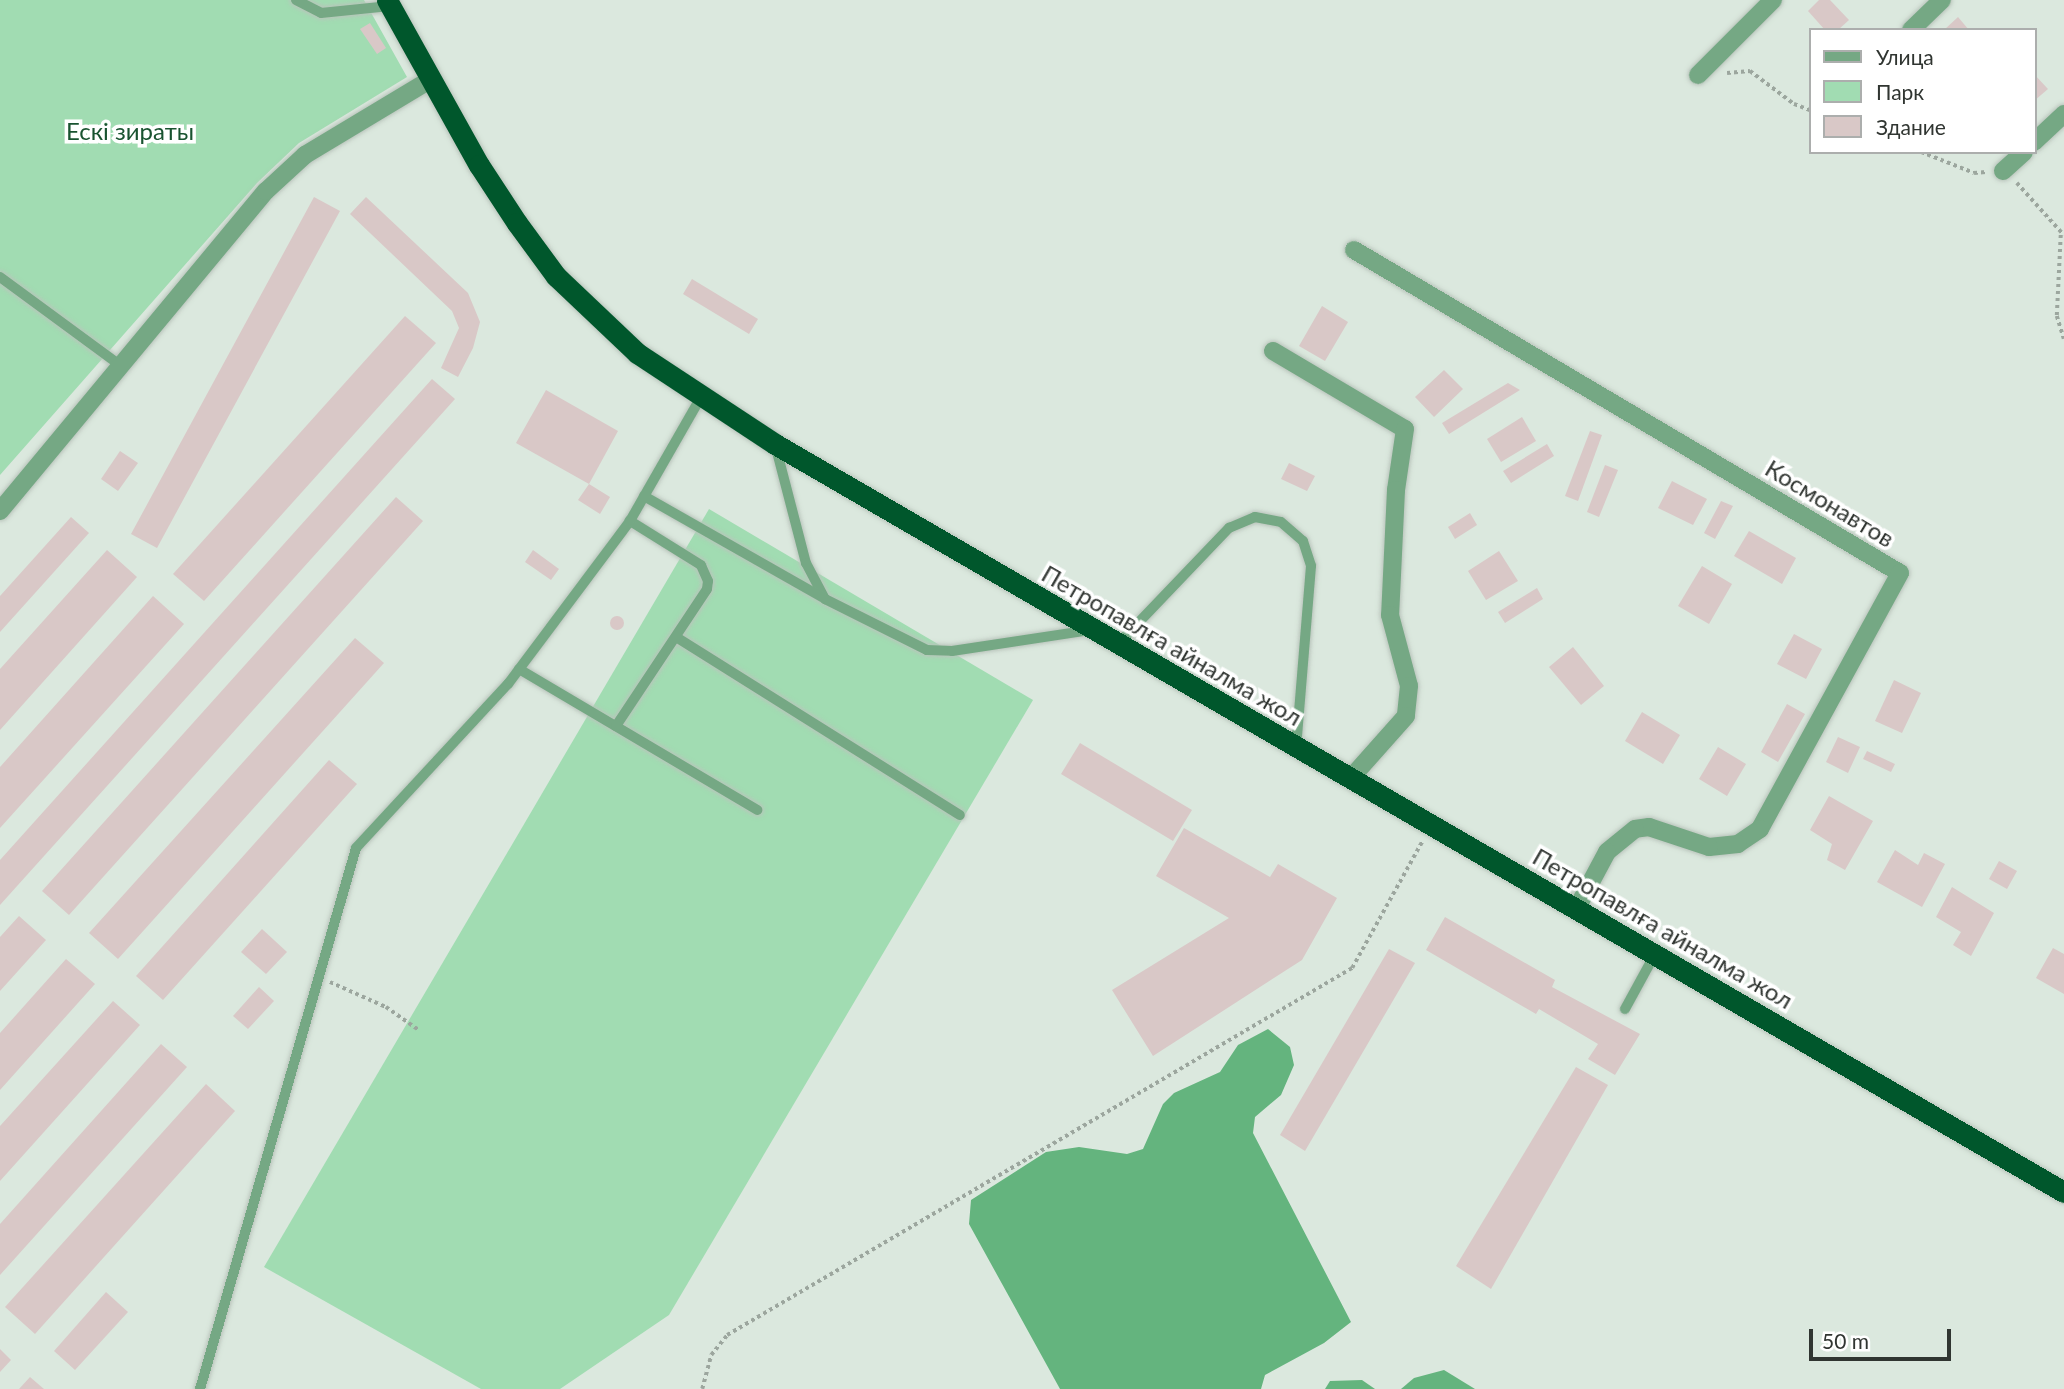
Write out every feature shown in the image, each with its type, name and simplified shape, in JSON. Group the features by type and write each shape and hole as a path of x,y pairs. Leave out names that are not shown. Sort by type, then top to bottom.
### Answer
{"highway":[{"name":"Петропавлға айналма жол","path":"389,3 479,165 556,276 637,353 775,444 2064,1192"}],"street":[{"path":"1698,75 1773,0"},
{"path":"1913,28 1942,0"},
{"path":"0,511 266,191 305,155 430,80"},
{"path":"2036,140 2064,114"},
{"path":"2003,171 2022,154"},
{"name":"Космонавтов","path":"1354,250 1900,573 1760,829 1738,844 1709,847 1648,827 1635,830 1607,852 1577,908"},
{"path":"1273,351 1405,429 1396,490 1390,615 1409,686 1406,716 1350,779"}],"lane":[{"path":"296,0 321,13 345,14 389,3"},
{"path":"0,277 120,365"},
{"path":"200,1389 356,848 519,669 630,521 701,397"},
{"path":"775,444 806,563 825,599"},
{"path":"644,496 825,599 927,650 952,651 1093,630"},
{"path":"1118,644 1229,528 1255,517 1281,522 1303,541 1311,566 1296,748"},
{"path":"615,726 708,589 706,572 630,521"},
{"path":"676,637 960,815"},
{"path":"519,669 757,810"},
{"path":"1625,1009 1656,954"}],"path":[{"path":"1698,75 1750,71 1794,104 1808,109"},
{"path":"2061,235 2057,316 2064,339"},
{"path":"702,1389 711,1355 727,1335 1352,968 1431,825"},
{"path":"319,976 386,1007 418,1029"}],"green space":[{"name":"Ескі зираты","path":"0,0 364,0 407,77 299,143 257,183 0,475"},
{"path":"709,509 1033,700 669,1315 560,1389 481,1389 264,1267"},
{"path":"1268,1029 1290,1047 1294,1065 1281,1095 1255,1117 1253,1133 1351,1322 1324,1343 1265,1375 1261,1389 1060,1389 969,1224 971,1200 1046,1152 1079,1147 1127,1154 1143,1149 1163,1104 1174,1093 1220,1072 1238,1045"},
{"path":"1444,1370 1475,1389 1401,1389 1414,1378"},
{"path":"1362,1380 1375,1389 1325,1389 1330,1381"}],"building":[{"path":"1819,0 1830,0 1849,20 1840,28 1823,28 1808,11"},
{"path":"1958,17 1967,28 1946,28"},
{"path":"370,23 386,48 377,54 360,29"},
{"path":"2036,76 2048,89 2036,99"},
{"path":"314,197 340,211 157,548 131,534"},
{"path":"366,197 468,293 480,322 473,348 458,377 441,368 459,328 452,311 350,214"},
{"path":"692,279 758,319 749,334 683,294"},
{"path":"1322,306 1348,322 1325,361 1299,346"},
{"path":"405,316 436,343 204,601 173,574"},
{"path":"1444,370 1463,389 1434,417 1415,397"},
{"path":"432,379 455,399 0,905 0,860"},
{"path":"1508,383 1520,390 1449,434 1442,423"},
{"path":"546,390 618,431 589,484 516,443"},
{"path":"1522,417 1536,441 1501,462 1487,439"},
{"path":"1590,431 1602,435 1578,501 1565,496"},
{"path":"1547,444 1554,456 1511,483 1503,471"},
{"path":"120,451 138,463 118,491 101,479"},
{"path":"1289,463 1315,476 1307,491 1281,479"},
{"path":"1605,465 1618,470 1599,517 1587,512"},
{"path":"1672,481 1707,499 1693,525 1658,508"},
{"path":"589,484 610,497 600,514 578,500"},
{"path":"396,497 423,521 69,915 42,891"},
{"path":"1721,501 1733,506 1715,539 1704,533"},
{"path":"1470,513 1477,525 1455,539 1448,527"},
{"path":"71,517 89,533 0,632 0,596"},
{"path":"1749,531 1796,558 1782,584 1734,556"},
{"path":"107,550 137,577 0,730 0,669"},
{"path":"533,550 559,569 551,580 525,562"},
{"path":"1499,551 1518,581 1486,600 1468,571"},
{"path":"1702,566 1732,584 1709,624 1678,606"},
{"path":"1537,588 1543,599 1505,623 1498,612"},
{"path":"153,596 184,624 0,828 0,767"},
{"path":"617,616 622,618 622,628 617,630 612,628 610,623 612,618"},
{"path":"1794,634 1822,649 1806,679 1777,664"},
{"path":"355,638 384,663 118,959 89,933"},
{"path":"1573,647 1604,686 1581,705 1549,667"},
{"path":"1894,680 1921,693 1902,733 1875,721"},
{"path":"1787,704 1805,714 1778,762 1761,752"},
{"path":"1642,712 1680,735 1663,764 1625,741"},
{"path":"1838,737 1860,747 1848,773 1826,762"},
{"path":"1080,743 1192,810 1173,841 1061,774"},
{"path":"1718,747 1746,764 1727,796 1699,779"},
{"path":"1867,751 1895,764 1891,772 1863,759"},
{"path":"329,760 357,784 163,1000 136,976"},
{"path":"1829,796 1873,821 1845,870 1827,860 1832,844 1810,830"},
{"path":"1184,828 1270,877 1278,864 1337,898 1302,960 1153,1056 1112,990 1229,918 1156,876"},
{"path":"1895,850 1918,865 1924,853 1945,864 1922,907 1877,882"},
{"path":"1999,861 2017,871 2007,889 1989,879"},
{"path":"1952,887 1994,913 1971,956 1953,945 1961,932 1936,917"},
{"path":"19,916 46,940 0,991 0,937"},
{"path":"1445,917 1555,980 1552,987 1640,1034 1615,1075 1588,1059 1598,1044 1539,1009 1536,1014 1426,950"},
{"path":"262,929 287,952 266,974 241,952"},
{"path":"2053,948 2064,954 2064,994 2036,978"},
{"path":"1389,949 1415,963 1305,1151 1280,1135"},
{"path":"66,959 95,984 0,1090 0,1033"},
{"path":"259,987 274,1001 248,1029 233,1016"},
{"path":"113,1001 140,1025 0,1181 0,1126"},
{"path":"161,1044 187,1067 0,1275 0,1224"},
{"path":"1576,1067 1608,1085 1491,1289 1456,1266"},
{"path":"206,1084 235,1111 35,1334 5,1307"},
{"path":"106,1292 128,1312 75,1370 54,1351"},
{"path":"0,1349 11,1360 0,1372"},
{"path":"30,1377 44,1389 19,1389"}]}
